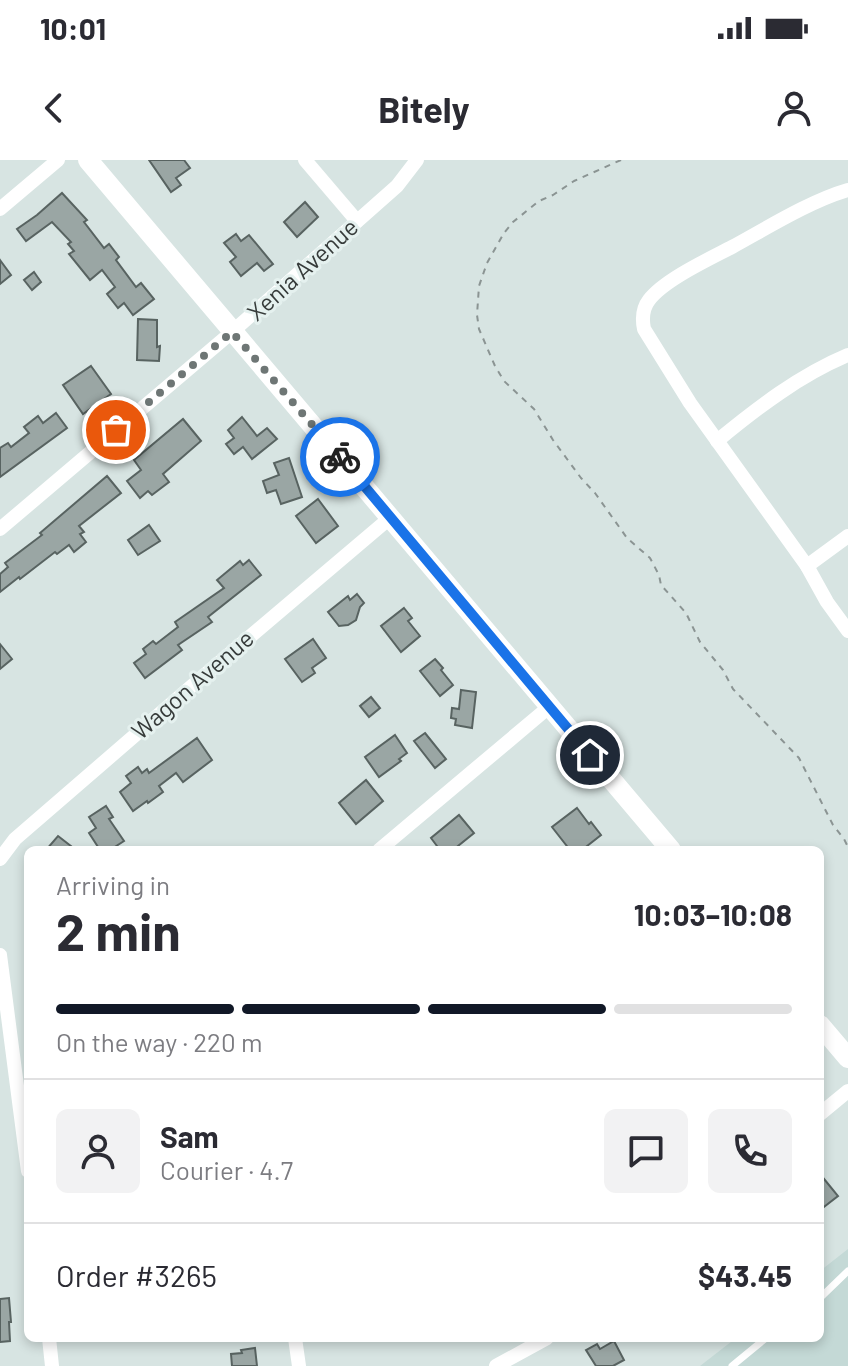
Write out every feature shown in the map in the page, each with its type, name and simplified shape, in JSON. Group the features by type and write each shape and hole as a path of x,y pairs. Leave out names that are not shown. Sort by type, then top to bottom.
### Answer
{"main road":[{"path":"88,160 668,846"},
{"path":"824,1030 848,1058"}],"street":[{"path":"0,209 58,160"},
{"path":"305,160 357,221"},
{"name":"Xenia Avenue","path":"0,529 232,332 397,186 417,160"},
{"path":"848,190 784,219 662,287 650,299 642,321 690,403 807,566 848,631"},
{"path":"717,441 753,412 848,355"},
{"name":"Wagon Avenue","path":"0,859 15,839 391,517"},
{"path":"807,566 848,536"},
{"path":"384,846 549,707"},
{"path":"0,955 24,1140"},
{"path":"824,1111 848,1091"},
{"path":"49,1342 52,1366"},
{"path":"296,1342 299,1366"},
{"path":"496,1366 540,1342"}],"lane":[{"path":"824,1294 848,1271"},
{"path":"732,1366 761,1342"}],"path":[{"path":"621,160 539,201 513,222 487,263 479,286 479,329 504,381 534,409 553,440 627,538 650,558 661,585 686,613 700,642 723,670 733,689 799,758 833,825 848,847"}],"shaded area":[{"path":"848,1249 848,1366 700,1366 731,1342 824,1342 824,1268"}],"building":[{"path":"149,160 184,160 190,168 176,178 181,185 171,192"},
{"path":"62,193 87,220 84,222 104,248 109,244 119,257 116,260 136,287 141,283 154,299 133,315 124,303 118,308 107,294 115,287 102,270 90,280 69,254 74,251 68,244 71,242 52,222 26,241 17,229"},
{"path":"305,202 318,217 297,237 284,222"},
{"path":"236,234 241,241 249,235 273,264 264,271 257,263 241,276 230,262 236,257 224,243"},
{"path":"0,260 11,275 0,284"},
{"path":"34,272 41,282 32,290 24,280"},
{"path":"138,319 157,320 159,361 137,360"},
{"path":"91,366 111,394 83,414 63,385"},
{"path":"56,413 67,428 0,477 0,448 8,443 11,447 29,433 24,427 38,416 43,423"},
{"path":"242,417 257,436 267,428 277,439 252,459 243,447 234,454 226,444 234,438 228,430"},
{"path":"183,419 201,441 163,474 169,482 152,495 148,491 140,498 127,481 141,470 134,460"},
{"path":"289,458 302,497 281,504 276,490 267,493 263,481 279,475 274,463"},
{"path":"107,476 121,493 79,526 86,542 74,552 69,545 57,554 55,552 0,592 0,574 8,567 5,563 42,535 40,533"},
{"path":"318,499 338,526 316,543 296,516"},
{"path":"149,525 160,541 138,555 128,540"},
{"path":"249,560 261,575 208,617 212,622 178,645 182,650 145,678 134,663 146,654 143,649 153,641 156,644 178,627 175,622 224,588 217,580 240,561 243,565"},
{"path":"357,594 364,603 356,620 339,626 328,612 348,596 350,600"},
{"path":"404,608 412,618 408,621 420,636 401,652 381,626"},
{"path":"313,639 326,658 312,668 315,673 302,682 285,659"},
{"path":"0,644 12,659 0,669"},
{"path":"435,659 453,685 440,696 420,671"},
{"path":"461,690 476,692 472,728 455,725 456,719 451,718 452,708 459,709"},
{"path":"371,697 380,708 369,717 360,706"},
{"path":"425,733 446,759 435,768 414,741"},
{"path":"395,735 407,753 379,777 365,757"},
{"path":"197,738 212,760 183,782 176,773 159,786 163,792 133,811 120,792 131,783 126,776 138,767 142,773 147,769 149,773"},
{"path":"366,780 383,801 356,824 339,803"},
{"path":"106,806 113,817 109,819 124,841 116,846 97,846 89,833 96,828 89,817"},
{"path":"577,808 601,835 587,846 567,846 552,827"},
{"path":"459,815 474,833 458,846 437,846 431,838"},
{"path":"58,836 71,846 49,846"},
{"path":"824,1179 838,1196 824,1207"},
{"path":"9,1298 10,1341 0,1342 0,1299"},
{"path":"615,1342 624,1360 613,1366 596,1366 586,1350 597,1344 600,1349"},
{"path":"255,1348 257,1366 232,1366 231,1354"}],"way so far":[{"path":"116,430 232,332 340,457"}],"route":[{"path":"340,457 590,755"}]}
